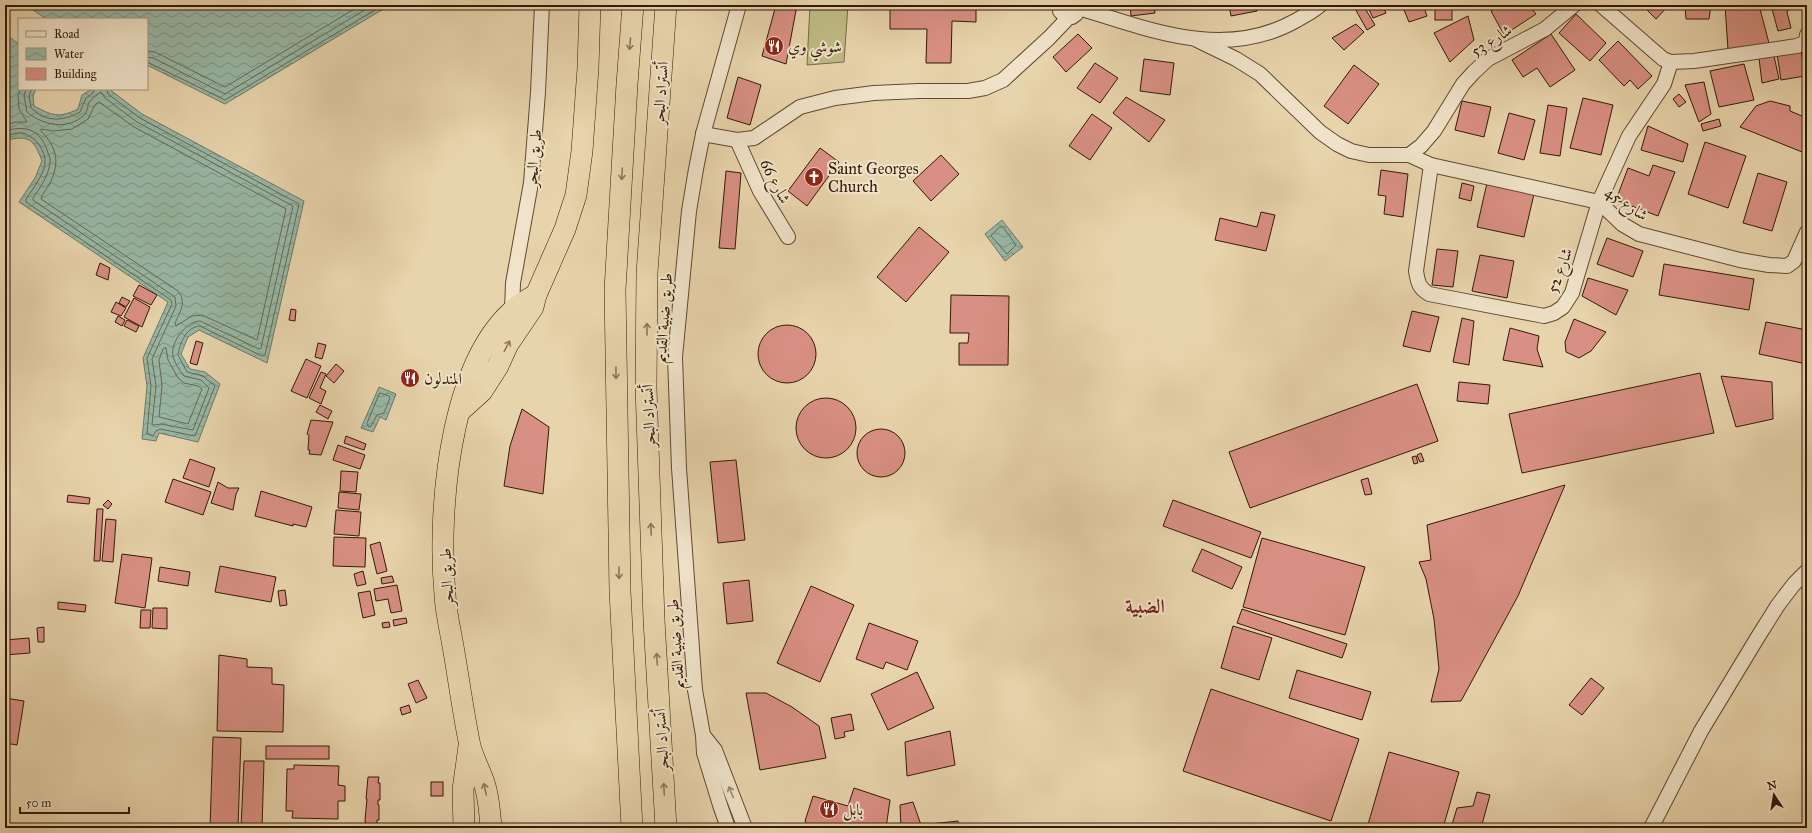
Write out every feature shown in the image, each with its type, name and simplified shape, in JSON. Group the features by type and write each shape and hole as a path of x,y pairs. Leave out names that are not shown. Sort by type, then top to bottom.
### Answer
{"highway":[{"path":"460,411 482,391 498,366 524,301 536,295 565,229 576,195 582,151 588,68 590,5"},
{"name":"أتستراد البحر","path":"632,828 620,591 615,290 633,5"},
{"name":"أتستراد البحر","path":"666,5 647,273 646,387 654,620 666,828"},
{"name":"طريق البحر","path":"491,826 485,787 469,743 445,595 445,509 449,459 454,428 468,378 478,357 499,324 517,316"},
{"path":"478,357 498,366"},
{"name":"طريق البحر","path":"464,826 463,790 469,743"},
{"path":"464,826 491,826"}],"street":[{"name":"طريق البحر","path":"517,316 513,283 532,183 542,5"},
{"name":"طريق ضبية القديم","path":"728,828 704,752 703,735 695,690 679,468 675,357 689,210 703,134 740,5"},
{"path":"703,134 737,140 754,138 800,107 836,98 874,93 968,91 985,88 1003,80 1049,38 1069,9 1159,32 1198,40 1226,40 1262,35 1286,26 1320,5"},
{"name":"شارع 53","path":"1409,155 1421,146 1434,131 1463,84 1488,59 1545,29 1574,5"},
{"path":"1601,5 1663,59 1671,62 1694,61 1797,46 1806,42 1807,35"},
{"path":"1198,40 1242,62 1260,74 1315,128 1337,144 1351,151 1369,154 1409,155"},
{"name":"شارع 52","path":"1431,165 1416,271 1418,283 1421,289 1429,294 1544,316 1554,313 1563,307 1572,293 1599,202 1629,136 1664,84 1671,62"},
{"name":"شارع 66","path":"737,140 760,191 788,237"},
{"name":"شارع 45","path":"1409,155 1431,165 1599,202 1622,224 1639,234 1740,260 1779,266 1790,264 1794,261 1807,232"},
{"path":"1651,828 1701,731 1778,605 1794,584 1807,571"},
{"name":"طريق ضبية القديم","path":"703,735 715,750 745,828"}],"shaded area":[{"path":"810,5 848,5 844,62 807,65"}],"water":[{"path":"26,5 390,5 225,104 148,66 148,18 45,18"},
{"path":"5,34 18,43 18,90 36,90 33,96 34,106 51,114 65,114 78,109 82,95 90,90 110,90 142,114 304,201 267,363 199,330 188,337 181,354 190,369 205,372 220,384 198,442 159,433 156,441 142,439 147,386 143,358 168,302 19,202 35,178 42,161 33,143 29,140 19,138 5,141"},
{"path":"1002,220 1023,247 1005,261 985,234"},
{"path":"379,387 396,394 386,420 380,417 373,432 361,428"}],"building":[{"path":"776,5 797,5 786,64 762,56"},
{"path":"890,5 976,5 976,22 952,21 951,63 926,63 927,29 890,29"},
{"path":"1104,5 1116,5 1116,8 1104,8"},
{"path":"1130,5 1154,5 1155,13 1131,16"},
{"path":"1229,5 1255,5 1257,11 1231,16"},
{"path":"1273,5 1288,5 1288,6 1274,8"},
{"path":"1353,5 1363,5 1375,25 1367,30"},
{"path":"1367,5 1382,5 1386,13 1373,18"},
{"path":"1402,5 1423,5 1427,16 1409,22"},
{"path":"1435,5 1452,5 1452,20 1435,20"},
{"path":"1501,5 1529,5 1536,14 1504,35 1491,11"},
{"path":"1642,5 1669,5 1656,19"},
{"path":"1685,5 1711,5 1709,19 1686,19"},
{"path":"1725,5 1759,5 1770,47 1728,50"},
{"path":"1771,5 1792,5 1787,12 1791,28 1778,31"},
{"path":"1576,14 1606,43 1590,61 1559,33"},
{"path":"1468,16 1474,40 1450,62 1434,33"},
{"path":"1356,24 1364,32 1344,50 1332,38"},
{"path":"1078,34 1092,48 1066,72 1053,57"},
{"path":"1551,34 1575,70 1550,87 1537,68 1523,77 1512,60"},
{"path":"1618,41 1652,76 1638,89 1630,80 1624,86 1599,60"},
{"path":"1801,50 1805,76 1781,80 1777,54"},
{"path":"1774,56 1779,79 1762,83 1759,58"},
{"path":"1144,59 1174,63 1170,95 1140,91"},
{"path":"1095,63 1118,78 1100,103 1077,88"},
{"path":"1744,64 1754,100 1719,107 1710,71"},
{"path":"1354,65 1379,84 1348,124 1324,106"},
{"path":"738,77 761,85 750,125 727,118"},
{"path":"1704,82 1711,114 1699,122 1685,85"},
{"path":"1679,94 1686,102 1679,107 1673,99"},
{"path":"1126,97 1165,120 1149,142 1113,113"},
{"path":"1583,98 1613,105 1601,155 1570,148"},
{"path":"1462,101 1491,107 1484,137 1455,130"},
{"path":"1770,101 1790,106 1790,111 1807,118 1804,131 1807,133 1807,154 1740,127 1756,106"},
{"path":"1548,105 1567,108 1560,156 1540,153"},
{"path":"1509,113 1535,120 1524,160 1498,153"},
{"path":"1092,114 1112,128 1090,160 1069,146"},
{"path":"1719,119 1721,126 1703,131 1701,124"},
{"path":"1648,126 1688,144 1683,162 1641,150"},
{"path":"1705,142 1746,156 1728,208 1688,194"},
{"name":"Saint Georges Church","path":"820,148 839,162 807,206 788,191"},
{"path":"941,155 959,174 931,201 913,181"},
{"path":"1653,165 1675,172 1658,216 1616,200 1628,168 1649,176"},
{"path":"1381,170 1408,174 1403,217 1384,214 1386,196 1378,195"},
{"path":"726,171 741,173 735,249 719,248"},
{"path":"1758,173 1787,182 1772,231 1743,223"},
{"path":"1462,183 1474,186 1471,201 1459,198"},
{"path":"1487,183 1534,194 1524,237 1477,227"},
{"path":"1261,212 1275,215 1266,251 1215,240 1220,218 1257,227"},
{"path":"919,227 949,252 906,302 877,277"},
{"path":"1607,238 1643,251 1633,277 1597,264"},
{"path":"1437,249 1458,251 1453,287 1432,285"},
{"path":"1480,255 1514,261 1507,298 1472,291"},
{"path":"100,263 110,268 108,280 96,275"},
{"path":"1664,264 1754,279 1749,310 1659,295"},
{"path":"1588,278 1628,290 1616,315 1582,296"},
{"path":"139,285 157,295 151,305 133,296"},
{"path":"951,295 1009,296 1008,365 959,365 959,343 968,343 969,333 950,333"},
{"path":"122,297 130,301 126,307 119,303"},
{"path":"134,298 150,307 142,327 124,317"},
{"path":"116,302 126,308 121,316 111,312"},
{"path":"291,309 296,310 295,321 289,320"},
{"path":"1412,311 1439,317 1430,352 1403,346"},
{"path":"118,316 125,320 122,326 115,322"},
{"path":"1462,318 1474,321 1469,365 1453,362"},
{"path":"1574,319 1606,332 1591,351 1579,358 1566,352 1565,342"},
{"path":"127,320 139,326 136,332 124,326"},
{"path":"1766,322 1807,330 1807,364 1759,354"},
{"path":"787,325 798,327 811,338 814,343 816,354 814,365 803,378 798,381 787,383 776,381 763,370 760,365 758,354 760,343 771,330 776,327"},
{"path":"1510,328 1539,336 1537,349 1543,367 1503,360"},
{"path":"196,341 203,343 197,365 190,363"},
{"path":"318,343 326,345 322,359 315,357"},
{"path":"306,359 321,366 307,398 291,391"},
{"path":"336,364 344,371 334,383 326,376"},
{"path":"321,372 326,374 320,388 326,391 321,404 309,398"},
{"path":"1700,373 1714,433 1522,473 1509,414"},
{"path":"1721,376 1772,382 1773,419 1736,427"},
{"path":"1459,382 1490,385 1488,404 1457,401"},
{"path":"1417,384 1438,441 1250,508 1229,452"},
{"path":"826,398 842,403 847,407 851,412 856,428 851,444 847,449 842,453 826,458 810,453 805,449 801,444 796,428 801,412 805,407 810,403"},
{"path":"320,405 332,411 328,419 316,412"},
{"path":"522,409 549,427 543,494 504,486 510,446"},
{"path":"311,420 333,422 321,455 309,454 309,435 307,434"},
{"path":"881,429 890,431 898,436 903,444 905,453 903,462 898,470 890,475 881,477 872,475 864,470 859,462 857,453 859,444 864,436 872,431"},
{"path":"346,436 366,444 364,450 344,443"},
{"path":"338,445 365,455 360,469 333,460"},
{"path":"1421,453 1424,461 1420,462 1417,455"},
{"path":"1416,456 1418,463 1414,464 1412,457"},
{"path":"190,459 215,468 209,487 183,478"},
{"path":"736,460 745,540 718,543 710,462"},
{"path":"341,471 358,472 356,492 340,491"},
{"path":"1368,478 1372,494 1365,495 1361,480"},
{"path":"173,479 211,492 203,515 165,502"},
{"path":"218,482 228,488 239,488 236,494 233,510 211,503"},
{"path":"1565,485 1518,596 1461,701 1431,702 1439,669 1434,619 1426,579 1419,562 1431,560 1427,525"},
{"path":"261,491 312,507 306,527 293,524 293,526 255,516"},
{"path":"339,492 361,494 359,510 338,508"},
{"path":"68,495 90,498 89,504 67,502"},
{"path":"108,500 112,504 108,509 103,505"},
{"path":"1173,500 1261,532 1251,558 1163,526"},
{"path":"97,509 103,509 100,561 94,561"},
{"path":"336,510 361,512 359,536 334,534"},
{"path":"106,519 116,520 113,562 102,561"},
{"path":"334,537 366,538 365,567 333,566"},
{"path":"1262,538 1365,567 1345,635 1243,607"},
{"path":"380,542 387,571 377,574 370,545"},
{"path":"1202,549 1242,567 1232,589 1192,571"},
{"path":"122,554 152,558 145,608 115,603"},
{"path":"220,566 276,577 271,602 215,592"},
{"path":"160,567 190,572 188,586 158,581"},
{"path":"363,571 366,584 357,586 354,574"},
{"path":"392,576 394,582 382,584 381,578"},
{"path":"749,580 753,621 727,624 723,583"},
{"path":"397,585 402,611 391,613 388,599 376,601 374,589"},
{"path":"811,586 854,605 820,682 777,663"},
{"path":"285,590 287,605 280,606 278,591"},
{"path":"370,591 375,615 363,618 358,593"},
{"path":"58,602 86,605 85,612 58,609"},
{"path":"153,608 167,608 167,629 152,628"},
{"path":"1242,609 1347,644 1342,658 1237,623"},
{"path":"141,610 151,610 150,628 140,628"},
{"path":"406,618 407,623 394,626 393,620"},
{"path":"389,622 390,627 383,628 382,623"},
{"path":"869,623 918,641 907,670 886,662 883,669 856,659"},
{"path":"1233,626 1272,638 1259,680 1221,668"},
{"path":"44,627 44,642 38,642 37,628"},
{"path":"29,638 30,653 5,655 5,640"},
{"path":"219,655 247,659 247,667 272,668 272,684 284,685 283,732 217,731"},
{"path":"1297,670 1371,692 1362,720 1289,698"},
{"path":"917,672 934,708 888,730 871,694"},
{"path":"1591,678 1604,688 1582,715 1569,705"},
{"path":"418,680 427,698 416,703 408,684"},
{"path":"1211,689 1359,739 1331,821 1183,771"},
{"path":"746,693 766,693 792,707 819,726 826,758 760,770"},
{"path":"5,698 24,701 17,745 5,743"},
{"path":"409,705 411,712 402,715 400,708"},
{"path":"851,714 854,730 844,732 845,737 835,739 831,718"},
{"path":"950,731 955,765 907,776 905,742"},
{"path":"213,737 241,738 238,828 210,828"},
{"path":"266,746 329,746 329,759 266,759"},
{"path":"1389,752 1459,772 1443,828 1367,828"},
{"path":"244,761 264,761 262,828 241,828"},
{"path":"294,765 339,766 338,785 345,786 345,801 338,801 338,819 292,818 293,811 286,811 287,769 294,769"},
{"path":"368,777 379,777 378,783 380,783 380,800 378,800 379,820 377,820 377,828 366,828 365,820"},
{"path":"431,782 443,782 443,796 431,796"},
{"path":"854,788 890,800 886,828 810,828 805,821 813,796 848,806"},
{"path":"1477,792 1490,795 1481,828 1451,828 1457,808 1473,806"},
{"path":"913,802 921,825 958,821 960,828 901,828 900,805"}],"place":[{"name":"شوشي وي","path":"774,46"},
{"name":"Saint Georges Church","path":"814,177"},
{"name":"المندلون","path":"410,378"},
{"name":"بابل","path":"829,809"}],"district":[{"name":"الضبية","path":"1145,606"}]}
